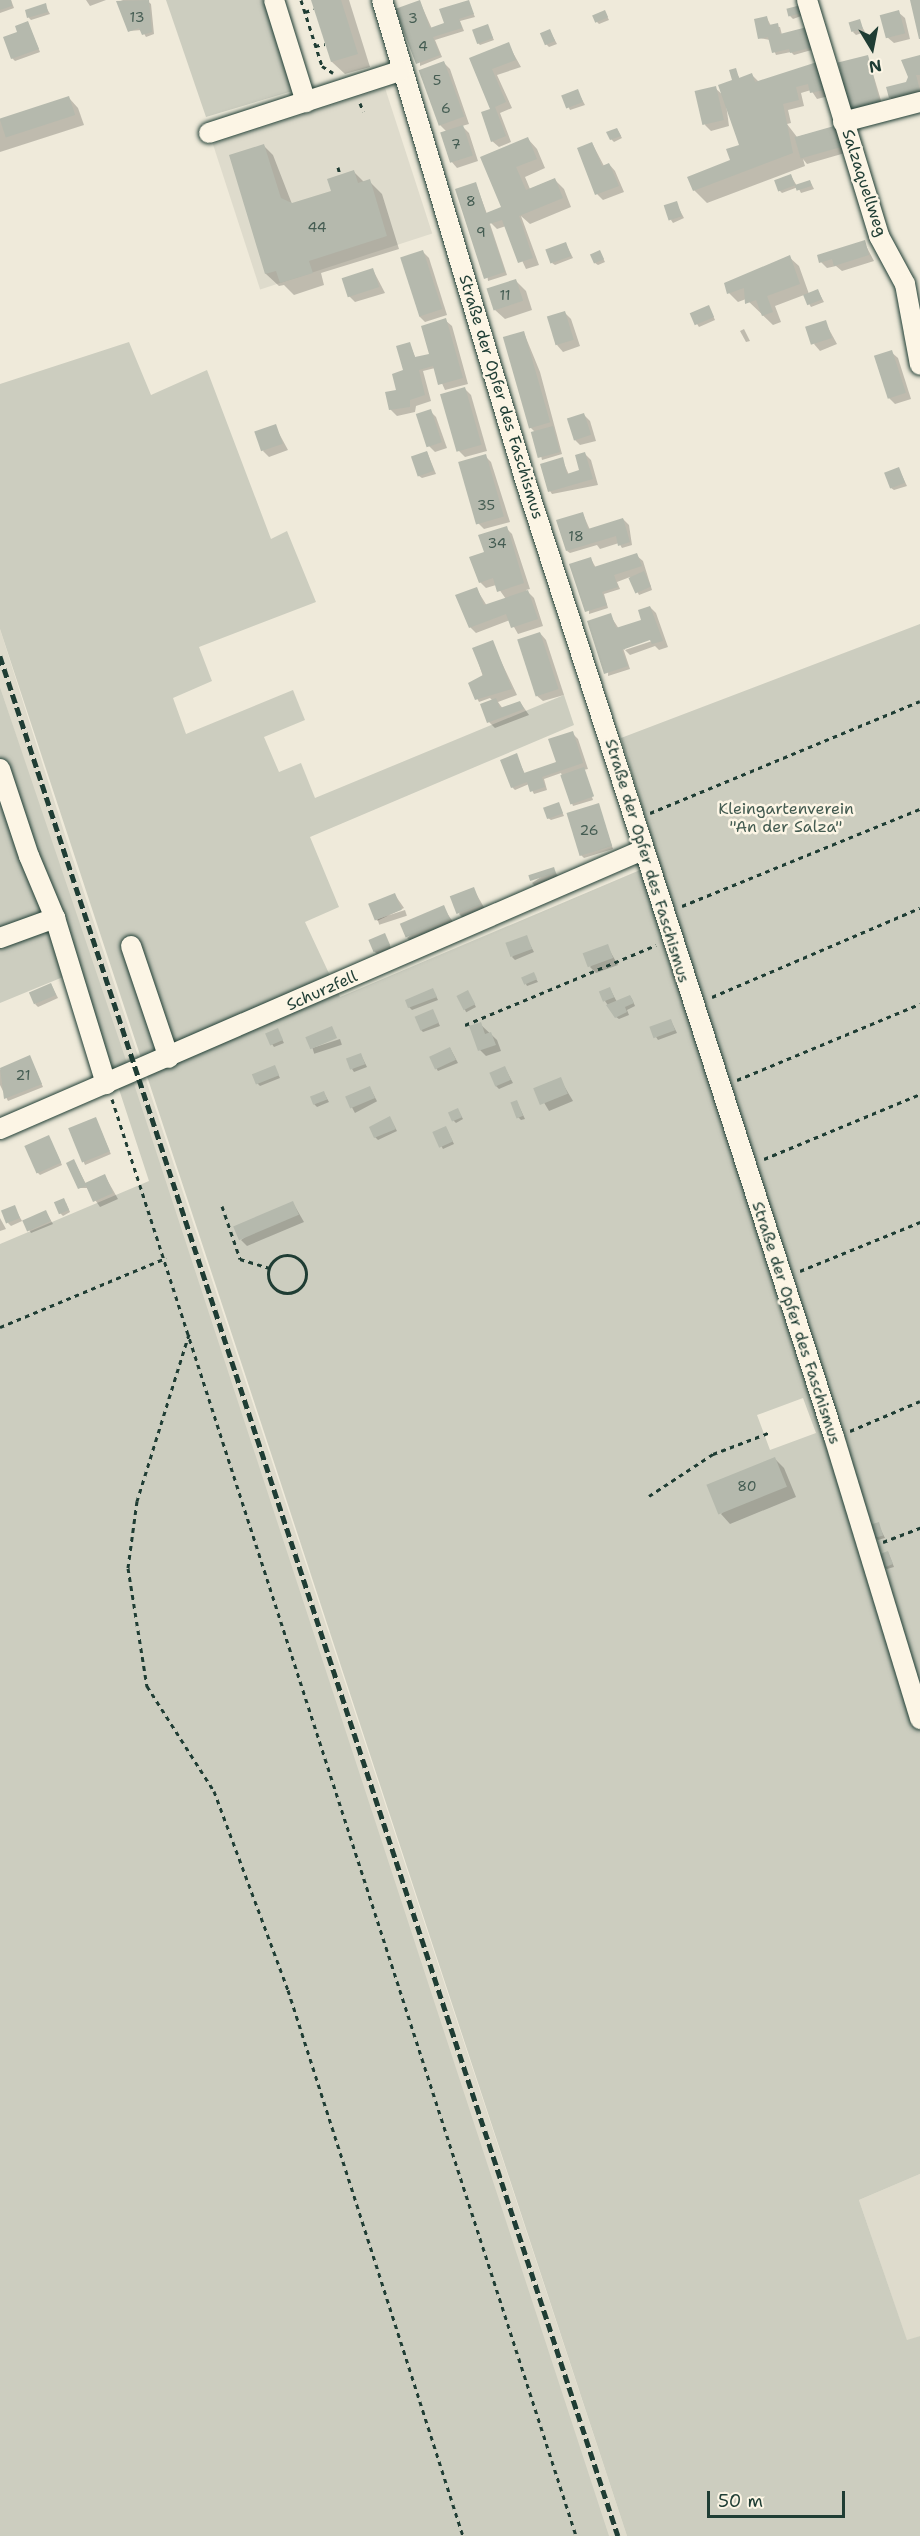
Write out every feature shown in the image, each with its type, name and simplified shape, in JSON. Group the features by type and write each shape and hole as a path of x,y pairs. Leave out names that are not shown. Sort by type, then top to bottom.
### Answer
{"street":[{"path":"274,0 306,102"},
{"name":"Straße der Opfer des Faschismus","path":"382,0 400,71 526,483 635,819 744,1167 834,1437 920,1719"},
{"name":"Salzaquellweg","path":"807,0 879,236 905,284 920,365"},
{"path":"209,134 400,71"},
{"path":"843,122 920,102"},
{"path":"0,769 29,856 55,918 106,1084"},
{"name":"Schurzfell","path":"0,1130 643,850"},
{"path":"0,938 55,918"},
{"path":"131,946 169,1058"}],"path":[{"path":"301,0 322,66 353,86 363,111"},
{"path":"304,12 314,9"},
{"path":"315,46 325,44"},
{"path":"338,167 340,175"},
{"path":"635,819 920,701"},
{"path":"664,914 920,809"},
{"path":"693,1006 920,908"},
{"path":"465,1025 671,939"},
{"path":"719,1088 920,1004"},
{"path":"106,1084 166,1258 576,2536"},
{"path":"744,1167 920,1094"},
{"path":"222,1206 240,1259 270,1268"},
{"path":"782,1279 920,1222"},
{"path":"290,1256 305,1267 306,1280 298,1290 281,1292 269,1280 270,1268 278,1258 290,1256"},
{"path":"0,1327 166,1258"},
{"path":"189,1332 137,1501 128,1568 147,1686 214,1791 251,1890 288,1990 463,2536"},
{"path":"834,1437 920,1401"},
{"path":"649,1496 712,1454 768,1433"},
{"path":"868,1548 920,1528"}],"shaded area":[{"path":"385,88 432,234 260,289 213,144"},
{"path":"0,629 66,838 627,2536 608,2536 0,687"},
{"path":"920,2174 920,2336 907,2341 859,2200"}],"green space":[{"path":"166,0 266,0 296,90 206,117"},
{"name":"Kleingartenverein \"An der Salza\"","path":"129,342 151,395 207,370 271,539 287,531 316,602 199,647 212,681 173,698 186,734 293,690 305,720 264,737 279,772 301,763 315,798 564,695 574,725 310,837 339,907 305,922 340,997 659,862 621,738 920,624 920,2174 859,2200 907,2340 920,2336 920,2536 627,2536 0,629 0,384","holes":["803,1398 816,1433 770,1450 757,1415"]},
{"path":"0,687 134,1084 609,2536 0,2536 0,1244 149,1181 80,970 0,1003"}],"building":[{"path":"0,0 11,0 12,6 0,10"},
{"path":"149,0 152,32 142,35 139,28 128,32 116,1"},
{"path":"311,0 341,0 358,54 331,62"},
{"path":"420,0 430,28 444,23 439,9 469,0 474,14 459,19 462,28 433,37 440,55 416,64 395,9"},
{"path":"910,0 920,0 920,39 919,39"},
{"path":"46,3 48,12 27,18 25,10"},
{"path":"801,5 803,13 788,16 786,9"},
{"path":"605,10 608,17 595,23 592,15"},
{"path":"899,10 905,33 886,38 880,15"},
{"path":"767,16 769,25 778,23 780,34 807,27 813,47 790,53 789,49 772,53 768,37 758,39 754,19"},
{"path":"860,19 863,29 851,32 849,23"},
{"path":"28,21 39,49 11,59 3,37 17,32 15,26"},
{"path":"488,24 493,38 477,44 472,30"},
{"path":"550,29 555,41 545,45 540,33"},
{"path":"509,42 516,60 492,69 506,102 495,107 506,136 491,142 481,112 490,109 469,58"},
{"path":"868,55 880,103 850,110 838,62"},
{"path":"920,55 920,75 916,75 920,90 889,98 886,87 906,82 908,77 901,60"},
{"path":"444,61 464,116 439,126 419,70"},
{"path":"817,62 824,90 810,93 808,84 796,87 799,100 783,104 793,153 693,191 687,177 730,160 726,149 739,145 718,85 732,80 729,70 736,68 739,78 752,73 755,82"},
{"path":"716,86 724,120 702,125 695,91"},
{"path":"578,89 583,102 566,109 561,95"},
{"path":"69,96 75,115 6,138 0,118"},
{"path":"463,125 473,155 450,163 440,132"},
{"path":"834,126 840,147 801,158 795,137"},
{"path":"617,128 621,136 610,140 606,132"},
{"path":"528,137 537,159 516,167 526,190 555,178 563,198 519,216 533,258 518,263 502,220 489,224 505,272 484,279 455,189 476,182 486,213 501,207 480,157"},
{"path":"592,142 602,166 609,163 619,186 595,195 577,148"},
{"path":"264,144 281,198 292,203 331,191 327,179 354,170 358,183 370,179 387,236 309,261 313,273 280,283 276,271 265,274 229,155"},
{"path":"791,174 795,185 778,191 774,180"},
{"path":"810,180 812,186 797,191 795,185"},
{"path":"677,201 682,216 669,221 664,205"},
{"path":"865,240 869,255 834,266 832,259 819,263 817,255"},
{"path":"566,242 571,256 550,264 545,250"},
{"path":"423,250 442,309 419,316 400,257"},
{"path":"600,250 604,259 594,264 590,254"},
{"path":"790,255 800,284 767,296 773,312 762,316 756,300 745,304 744,288 727,294 724,283"},
{"path":"373,268 379,287 348,297 342,278"},
{"path":"516,279 523,301 494,310 487,289"},
{"path":"818,289 822,299 807,305 803,295"},
{"path":"709,305 714,317 695,325 690,313"},
{"path":"565,311 574,340 556,345 547,317"},
{"path":"446,318 463,378 438,385 433,366 419,370 425,395 410,400 410,407 389,410 385,392 396,390 392,374 403,370 396,346 410,342 415,357 429,354 421,326"},
{"path":"826,320 832,338 811,345 805,327"},
{"path":"524,331 550,422 529,428 503,337"},
{"path":"892,350 906,393 888,399 874,356"},
{"path":"465,387 482,445 457,452 440,394"},
{"path":"431,409 442,442 427,447 416,414"},
{"path":"584,413 591,435 574,440 567,419"},
{"path":"276,424 283,444 261,451 254,431"},
{"path":"553,426 560,452 538,458 531,432"},
{"path":"427,451 434,471 418,476 411,457"},
{"path":"585,452 593,479 548,492 540,464 563,457 567,474 579,470 575,455"},
{"path":"486,454 504,516 476,524 458,462"},
{"path":"899,467 905,483 890,489 884,473"},
{"path":"583,512 588,529 623,518 630,542 618,546 616,536 566,551 556,520"},
{"path":"507,526 524,583 497,592 493,578 479,583 469,557 484,552 478,535"},
{"path":"637,553 642,566 614,575 618,587 602,592 607,605 585,612 569,564 591,557 594,567"},
{"path":"644,571 651,587 635,593 628,578"},
{"path":"477,587 484,605 528,590 538,619 511,628 506,614 469,628 455,595"},
{"path":"650,606 663,641 652,644 650,640 622,650 628,666 604,674 587,621 611,613 616,628 641,620 638,610"},
{"path":"540,632 559,689 536,696 517,639"},
{"path":"493,640 512,689 475,700 468,683 483,675 472,648"},
{"path":"496,698 500,708 520,701 524,709 487,723 480,704"},
{"path":"573,731 583,763 542,777 545,787 530,792 527,782 511,788 500,760 517,753 524,773 556,762 548,739"},
{"path":"584,767 594,796 570,804 560,775"},
{"path":"559,802 563,813 547,819 543,808"},
{"path":"599,803 612,846 580,856 566,813"},
{"path":"554,867 556,873 530,881 528,875"},
{"path":"474,887 481,905 457,914 450,896"},
{"path":"395,893 402,910 375,921 368,904"},
{"path":"444,905 450,919 406,938 400,924"},
{"path":"385,933 390,945 374,952 368,940"},
{"path":"527,935 532,949 511,957 505,943"},
{"path":"608,944 613,958 588,967 583,953"},
{"path":"534,972 537,979 524,985 521,977"},
{"path":"51,983 56,995 34,1004 29,992"},
{"path":"610,987 614,997 603,1002 599,991"},
{"path":"433,988 437,997 408,1008 405,1000"},
{"path":"468,990 475,1004 464,1010 456,996"},
{"path":"630,995 634,1003 625,1007 627,1012 615,1018 606,1005"},
{"path":"433,1009 439,1023 420,1031 415,1017"},
{"path":"671,1019 675,1030 653,1038 649,1027"},
{"path":"481,1022 485,1034 491,1032 496,1045 478,1051 469,1026"},
{"path":"332,1026 337,1038 310,1049 305,1037"},
{"path":"278,1028 283,1040 270,1045 265,1033"},
{"path":"450,1047 456,1060 435,1069 429,1057"},
{"path":"361,1053 365,1064 350,1070 346,1058"},
{"path":"30,1055 42,1084 4,1099 0,1068"},
{"path":"275,1065 279,1075 256,1085 252,1074"},
{"path":"505,1066 511,1080 495,1086 489,1073"},
{"path":"561,1077 568,1094 540,1105 533,1088"},
{"path":"370,1086 375,1098 350,1109 345,1097"},
{"path":"324,1091 327,1099 313,1105 310,1096"},
{"path":"517,1100 523,1116 517,1118 510,1103"},
{"path":"458,1108 462,1117 452,1122 448,1112"},
{"path":"390,1116 396,1129 374,1138 369,1127"},
{"path":"96,1117 110,1151 82,1163 68,1128"},
{"path":"446,1126 453,1142 439,1148 432,1132"},
{"path":"49,1135 61,1162 37,1173 24,1146"},
{"path":"74,1159 85,1183 105,1174 113,1193 93,1202 86,1186 78,1189 66,1163"},
{"path":"64,1198 69,1210 59,1214 54,1202"},
{"path":"293,1201 299,1215 239,1240 233,1226"},
{"path":"15,1205 20,1218 6,1223 1,1210"},
{"path":"46,1210 51,1221 27,1232 22,1221"},
{"path":"775,1457 787,1487 718,1514 706,1485"},
{"path":"879,1522 883,1535 874,1538 869,1525"},
{"path":"888,1551 893,1564 884,1568 879,1555"}],"railway":[{"path":"0,656 618,2536"}]}
